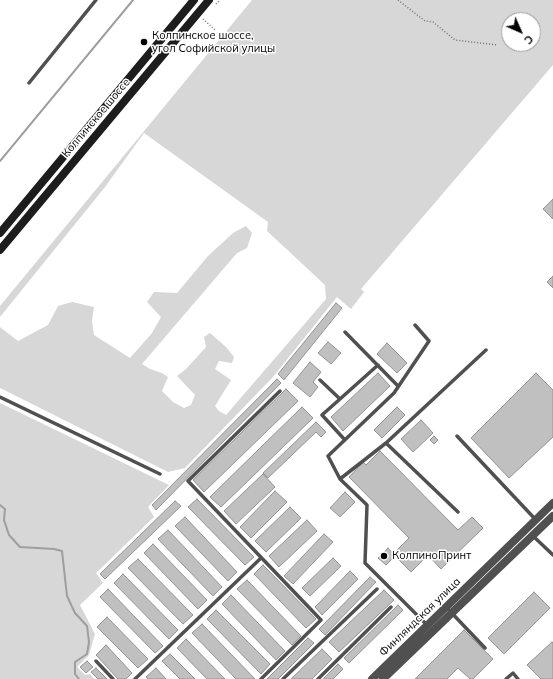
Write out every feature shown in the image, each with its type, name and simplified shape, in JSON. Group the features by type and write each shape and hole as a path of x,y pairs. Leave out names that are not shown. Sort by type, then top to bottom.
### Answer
{"main road":[{"name":"Колпинское шоссе","path":"0,233 194,0"},
{"name":"Колпинское шоссе","path":"0,250 209,0"}],"street":[{"name":"Финляндская улица","path":"383,679 430,628 553,503"},
{"name":"Финляндская улица","path":"448,610 533,536 553,516"},
{"name":"Финляндская улица","path":"372,679 430,628"}],"lane":[{"path":"29,83 96,0"},
{"path":"415,325 429,341 394,393 328,456 340,479 367,505 365,563 430,628"},
{"path":"345,332 398,386"},
{"path":"340,479 386,443 486,350"},
{"path":"345,440 322,415 378,365"},
{"path":"320,380 340,399"},
{"path":"261,679 321,620 188,480 280,391"},
{"path":"0,397 160,474"},
{"path":"457,436 536,520"},
{"path":"386,443 458,512"},
{"path":"533,536 553,556"},
{"path":"135,679 261,558"},
{"path":"283,679 377,589"},
{"path":"318,679 392,607"},
{"path":"448,610 485,648"},
{"path":"96,661 113,679"},
{"path":"506,679 513,673 518,679"}],"path":[{"path":"398,0 425,21 433,22 455,40 498,44"},
{"path":"202,18 215,30"}],"shaded area":[{"path":"252,0 553,0 553,65 361,289 364,292 351,309 337,297 273,377 185,468 168,472 0,388 0,327 18,341 48,325 58,306 72,302 94,307 92,321 94,335 130,358 152,333 161,317 147,302 154,292 177,293 208,256 233,233 246,226 252,233 247,248 237,253 142,364 168,377 162,391 173,402 184,408 191,405 195,395 177,376 186,369 206,347 204,337 210,333 226,347 234,357 232,363 219,361 215,369 231,380 215,406 219,411 226,415 326,299 325,285 267,231 268,222 144,133 105,187 0,317 0,306"},
{"path":"0,403 169,485 148,507 154,517 96,573 103,583 80,605 95,634 89,655 77,667 85,675 90,674 94,679 0,679"}],"building":[{"path":"553,199 553,219 543,209"},
{"path":"553,276 553,288 547,282"},
{"path":"336,303 342,308 284,380 278,374"},
{"path":"328,342 341,353 331,364 318,353"},
{"path":"387,343 407,363 397,373 377,354"},
{"path":"310,362 321,372 313,382 318,387 310,397 293,383"},
{"path":"378,373 390,386 343,431 331,417"},
{"path":"536,373 553,390 553,437 509,478 471,438"},
{"path":"277,379 281,383 156,510 152,505"},
{"path":"286,389 298,401 204,492 193,480"},
{"path":"302,407 313,418 221,507 210,497"},
{"path":"397,407 405,415 382,438 374,430"},
{"path":"421,420 433,433 413,452 401,439"},
{"path":"316,422 326,432 321,437 316,432 268,478 263,473"},
{"path":"434,436 438,440 434,444 430,440"},
{"path":"380,451 458,530 472,517 483,528 441,569 428,555 411,572 397,558 400,555 396,551 409,538 349,477 363,462 366,465"},
{"path":"263,474 275,487 236,524 224,511"},
{"path":"275,491 287,502 251,538 240,527"},
{"path":"345,492 355,502 340,517 330,508"},
{"path":"197,499 254,557 245,565 188,507"},
{"path":"175,501 181,506 105,579 100,574"},
{"path":"290,507 301,518 266,552 255,541"},
{"path":"185,517 237,572 228,581 175,526"},
{"path":"307,520 317,531 279,567 269,556"},
{"path":"168,530 222,587 213,596 158,539"},
{"path":"324,534 333,542 293,584 284,576"},
{"path":"153,544 207,600 198,609 144,553"},
{"path":"388,548 395,556 386,565 378,558"},
{"path":"333,558 341,566 310,596 302,588"},
{"path":"138,559 193,615 183,624 128,568"},
{"path":"263,565 316,619 306,628 254,574"},
{"path":"350,571 358,579 322,615 315,607"},
{"path":"123,574 178,630 169,639 114,583"},
{"path":"370,577 376,582 325,635 319,629"},
{"path":"247,580 301,636 292,645 237,589"},
{"path":"108,589 163,646 155,653 100,597"},
{"path":"384,590 394,600 339,652 329,642"},
{"path":"534,592 550,608 504,654 488,638"},
{"path":"231,595 285,651 276,660 222,604"},
{"path":"398,605 403,610 349,663 344,658"},
{"path":"216,610 270,664 261,674 207,619"},
{"path":"107,617 148,659 138,668 97,627"},
{"path":"202,624 255,679 236,679 192,633"},
{"path":"464,630 493,659 473,679 470,679 458,668 447,679 415,679"},
{"path":"308,638 314,643 278,679 267,679"},
{"path":"186,639 225,679 207,679 177,648"},
{"path":"552,642 553,679 541,679 527,665"},
{"path":"106,645 132,673 126,679 118,679 96,655"},
{"path":"322,649 332,659 312,679 291,679"},
{"path":"170,654 195,679 180,679 162,661"},
{"path":"87,661 93,667 86,673 80,667"},
{"path":"338,664 343,669 333,679 323,679"},
{"path":"96,668 107,679 98,679 91,672"},
{"path":"156,668 166,679 148,679 146,677"}],"waterway":[{"path":"0,161 133,0"},
{"path":"0,505 5,509 4,520 9,535 20,547 54,549 62,551 67,596 75,613 87,626 89,642 87,654 75,662 75,674 79,679"}],"place":[{"name":"Колпинское шоссе, угол Софийской улицы","path":"144,42"},
{"name":"КолпиноПринт","path":"384,556"}]}
